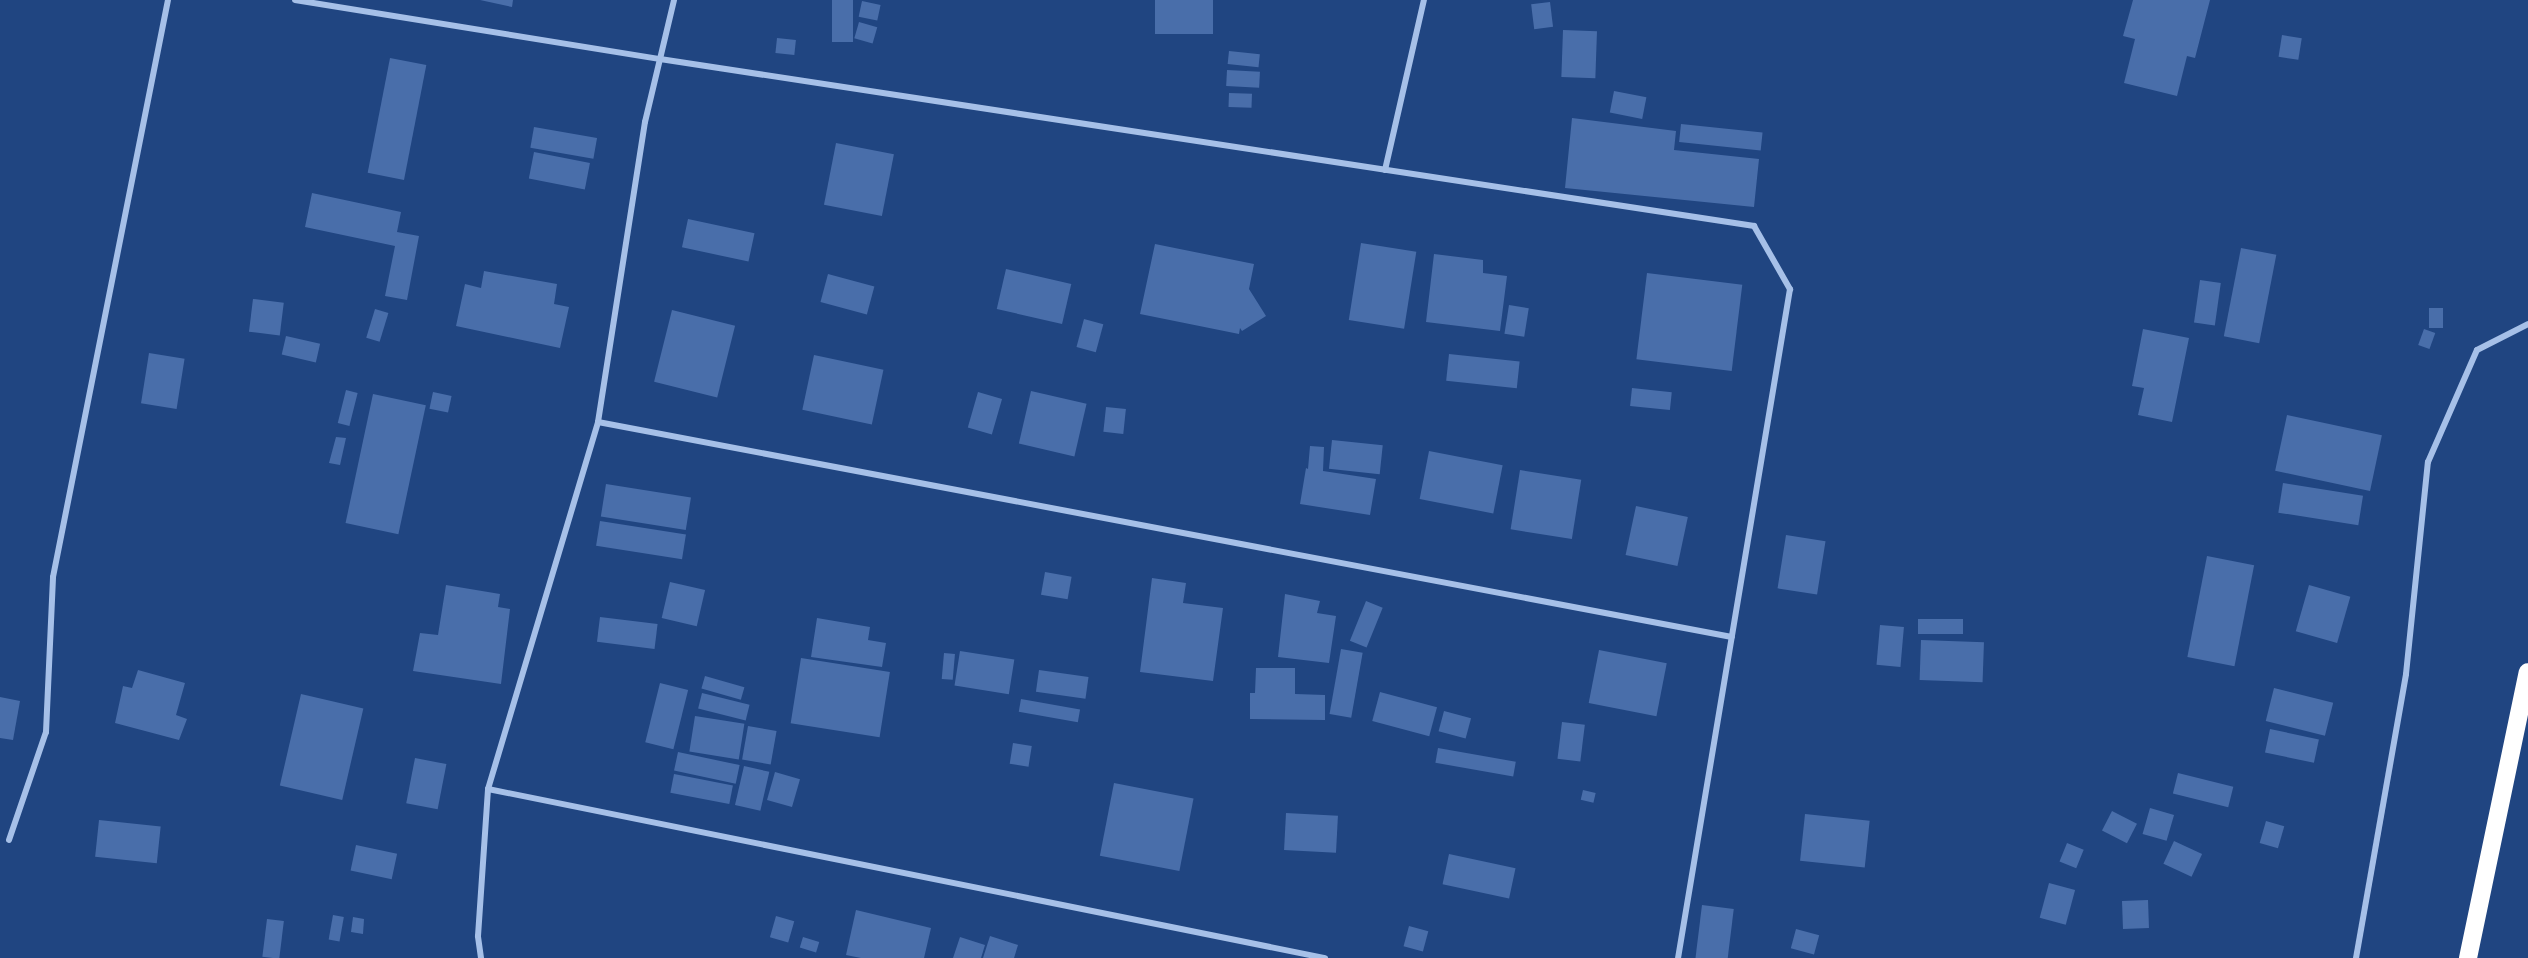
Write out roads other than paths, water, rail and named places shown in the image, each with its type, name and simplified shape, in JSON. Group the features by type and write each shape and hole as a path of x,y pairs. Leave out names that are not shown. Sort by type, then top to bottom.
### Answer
{"highway":[{"path":"2468,958 2528,672"}],"street":[{"path":"9,840 46,732 53,577 168,0"},
{"path":"295,0 660,59 1754,226 1790,289 1678,958"},
{"path":"481,958 478,936 488,789 598,422 645,122 674,0"},
{"path":"1385,170 1424,0"},
{"path":"2356,958 2406,674 2428,462 2477,350 2528,324"},
{"path":"598,422 1732,637"},
{"path":"488,789 1325,958"}]}
